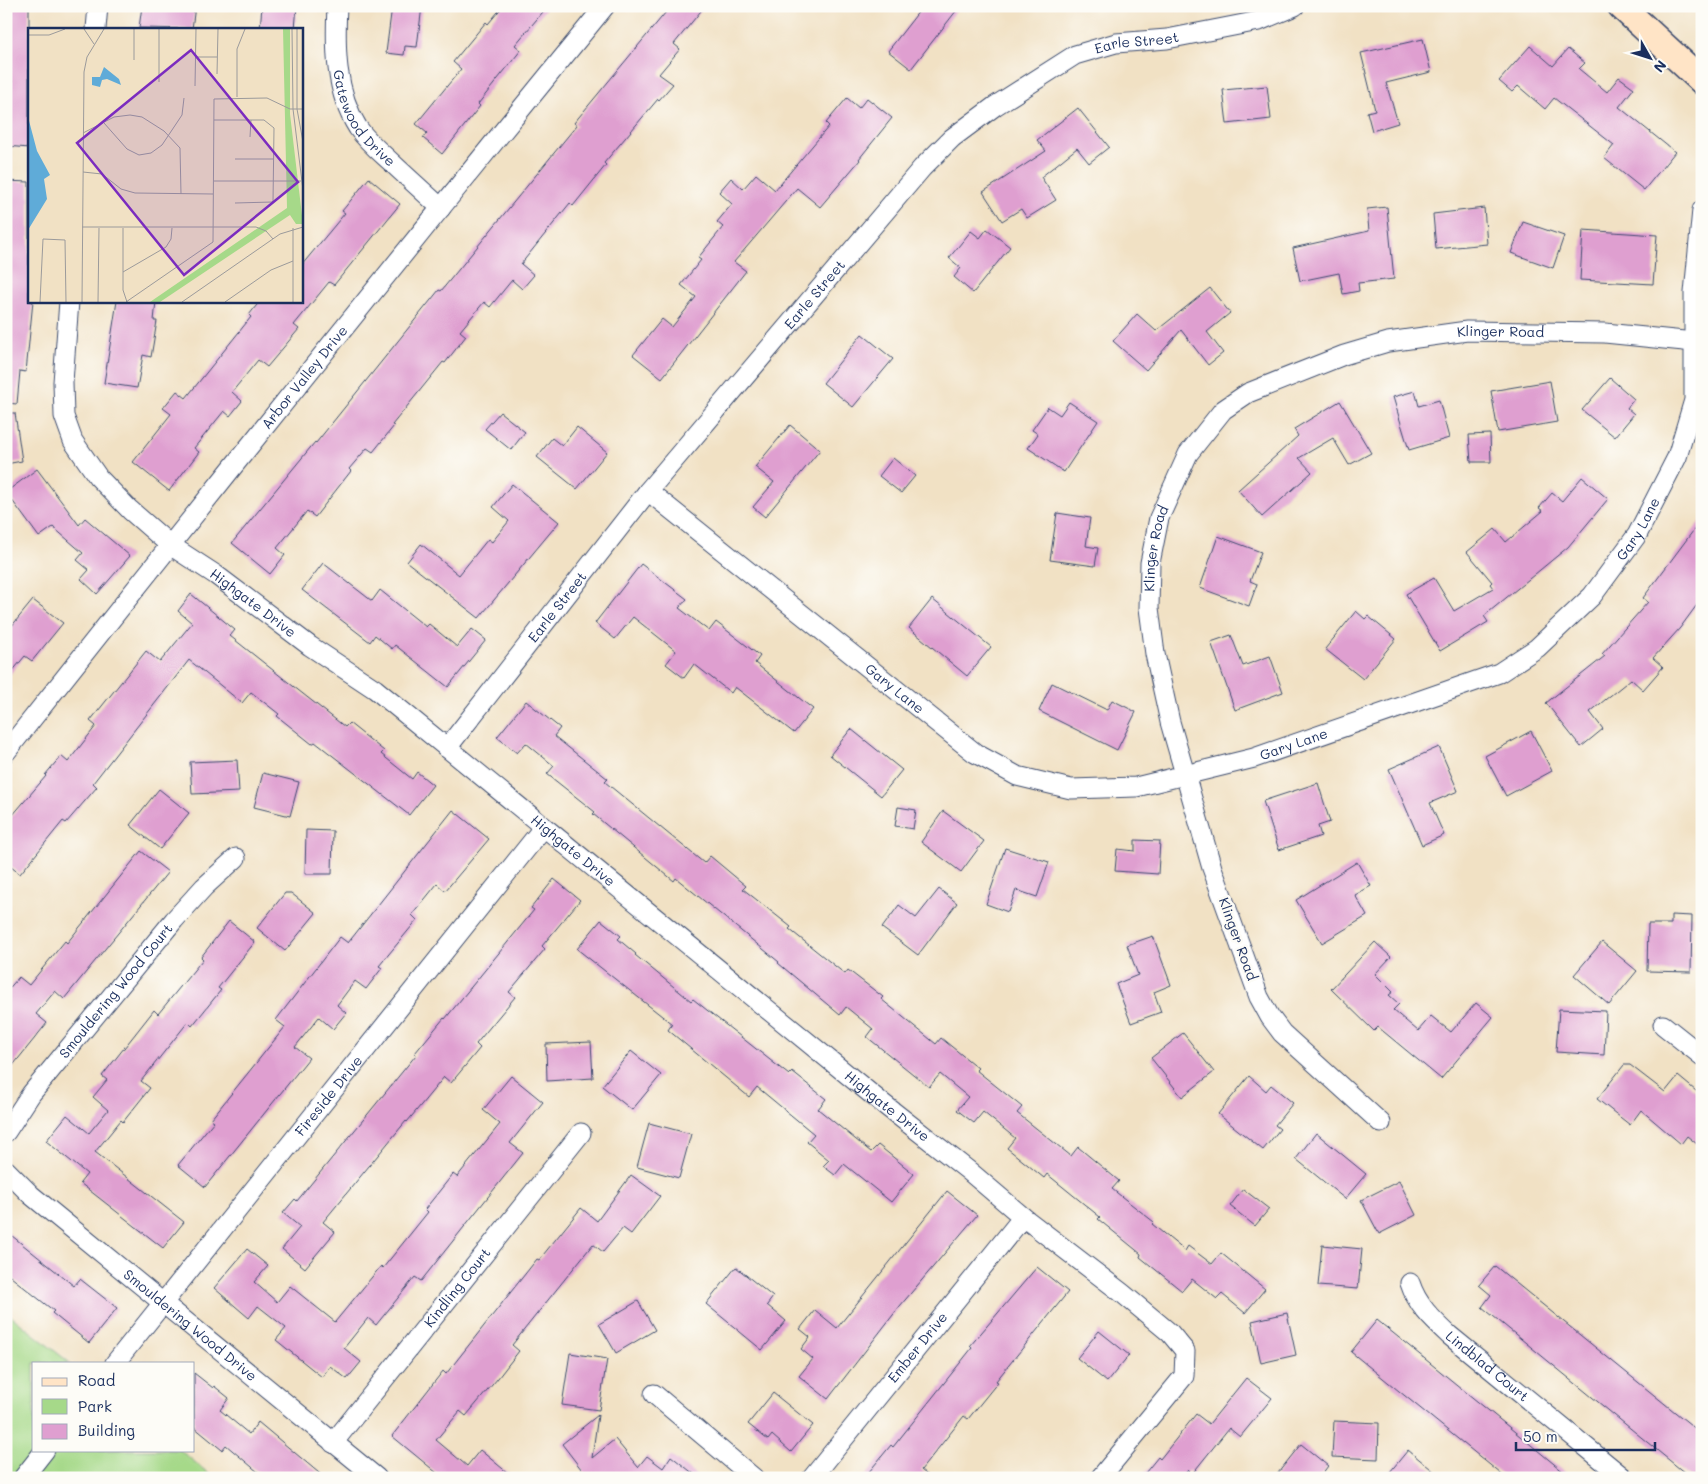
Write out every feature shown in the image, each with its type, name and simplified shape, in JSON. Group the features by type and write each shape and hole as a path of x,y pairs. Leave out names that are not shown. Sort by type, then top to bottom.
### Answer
{"main road":[{"path":"1621,6 1702,81"}],"street":[{"path":"96,28 98,6"},
{"name":"Gatewood Drive","path":"337,6 336,37 341,88 358,129 441,208"},
{"name":"Arbor Valley Drive","path":"6,752 170,545 605,6"},
{"name":"Earle Street","path":"447,748 648,491 922,168 952,138 1075,55 1116,43 1167,39 1259,21 1295,6"},
{"name":"Gary Lane","path":"648,491 976,754 1017,776 1071,789 1136,787 1254,758 1499,673 1537,648 1592,596 1642,526 1677,457 1694,400 1694,293 1702,210"},
{"name":"Highgate Drive","path":"69,302 63,382 64,416 73,441 98,477 130,510 170,545 216,575 310,646 375,689 543,828 874,1096 969,1170 1023,1217 1170,1332 1185,1351 1184,1376 1100,1478"},
{"name":"Klinger Road","path":"1381,1123 1282,1032 1270,1017 1259,997 1212,868 1170,722 1155,654 1149,608 1150,563 1159,518 1188,454 1224,410 1248,393 1344,355 1388,342 1466,331 1605,333 1694,342"},
{"name":"Fireside Drive","path":"115,1362 543,828"},
{"name":"Smouldering Wood Court","path":"6,1132 31,1094 174,920 204,887 236,858"},
{"path":"1663,1025 1702,1056"},
{"name":"Kindling Court","path":"333,1443 581,1133"},
{"name":"Smouldering Wood Drive","path":"6,1170 31,1195 377,1478"},
{"name":"Ember Drive","path":"812,1478 1023,1217"},
{"name":"Lindblad Court","path":"1410,1283 1424,1311 1449,1335 1624,1478"},
{"path":"654,1394 754,1478"},
{"path":"23,1478 43,1452"}],"green space":[{"path":"6,1312 69,1362 32,1362 32,1452 182,1452 214,1478 6,1478"}],"building":[{"path":"10,6 29,6 28,148 6,146 6,125 12,81 6,80 6,44"},
{"path":"142,6 195,6 192,28 139,28"},
{"path":"262,6 297,6 295,28 260,28"},
{"path":"392,6 422,6 417,47 405,46 404,55 386,53"},
{"path":"503,6 548,6 515,45 521,50 478,104 480,106 442,154 423,138 427,133 416,124 461,69 453,62 486,22 488,24"},
{"path":"671,6 705,6 674,44 680,49 659,74 673,84 604,163 606,165 573,206 570,203 521,264 534,275 522,289 512,280 490,307 484,302 460,331 466,336 392,425 394,426 373,452 367,448 349,469 351,471 315,517 307,511 277,548 285,555 270,574 232,543 577,125 574,123"},
{"path":"923,6 960,6 911,69 888,51"},
{"path":"1423,39 1431,72 1386,83 1398,123 1372,131 1367,112 1375,110 1361,53"},
{"path":"1530,46 1553,66 1568,49 1585,63 1579,69 1607,92 1619,77 1634,88 1619,107 1675,152 1644,190 1604,158 1614,145 1554,98 1545,109 1518,86 1512,92 1499,81"},
{"path":"1267,86 1271,119 1227,124 1223,90"},
{"path":"847,98 859,108 867,98 892,118 860,160 820,207 797,188 734,262 746,271 662,378 633,355 662,319 672,327 696,297 681,285 701,260 698,258 723,227 717,222 732,204 719,192 731,178 743,189 756,174 775,190 829,126 826,123"},
{"path":"1078,108 1109,147 1089,163 1077,148 1041,177 1056,200 1027,218 1021,209 1002,221 983,192 1046,151 1037,140"},
{"path":"369,178 400,204 334,285 329,282 294,325 299,329 267,367 258,360 232,392 242,401 230,416 224,411 194,448 199,452 169,491 133,462 171,414 163,408 177,391 186,398 251,317 249,315 259,302 302,302 302,265 345,213 342,211"},
{"path":"6,181 28,182 28,302 33,302 26,372 20,371 17,404 6,403"},
{"path":"1387,207 1394,279 1358,283 1359,291 1343,294 1339,273 1300,281 1293,248 1369,231 1367,209"},
{"path":"1484,208 1487,244 1436,249 1433,214"},
{"path":"1523,222 1564,236 1553,268 1511,253"},
{"path":"987,229 1010,247 973,293 954,277 961,268 949,258 971,231 980,238"},
{"path":"1583,230 1657,235 1653,284 1580,280"},
{"path":"1210,288 1230,313 1207,332 1223,353 1208,365 1181,330 1146,370 1113,341 1137,314 1156,331"},
{"path":"117,302 156,302 154,321 157,321 151,357 143,355 137,388 104,383"},
{"path":"862,334 893,359 853,407 823,383"},
{"path":"1610,378 1634,399 1627,408 1634,414 1615,437 1582,410"},
{"path":"1550,381 1557,422 1498,432 1491,391"},
{"path":"1415,391 1419,406 1439,400 1449,438 1409,450 1393,397"},
{"path":"1340,401 1371,453 1349,465 1333,438 1299,458 1312,472 1262,517 1238,490 1298,436 1294,429"},
{"path":"1069,402 1098,421 1064,472 1028,448 1038,434 1032,430 1048,407 1060,415"},
{"path":"500,412 525,432 511,450 485,429"},
{"path":"6,413 15,413 22,461 6,464"},
{"path":"790,425 820,450 765,517 753,507 774,482 755,467"},
{"path":"577,427 607,452 577,489 537,457 552,438 562,446"},
{"path":"1490,434 1491,462 1471,462 1469,435"},
{"path":"893,458 915,476 901,493 879,476"},
{"path":"37,469 79,525 85,518 130,556 97,594 81,579 89,570 77,560 83,553 53,527 39,537 6,492"},
{"path":"1582,477 1608,499 1568,547 1484,616 1488,622 1440,651 1406,594 1434,578 1454,611 1493,588 1490,584 1492,582 1467,552 1495,529 1506,542 1543,511 1539,508 1552,493 1562,501"},
{"path":"512,484 559,522 479,618 407,562 421,544 459,575 488,539 492,542 509,521 493,507"},
{"path":"1057,513 1090,518 1086,546 1098,548 1095,566 1050,560"},
{"path":"1702,519 1702,598 1680,628 1653,658 1663,667 1643,690 1631,679 1590,712 1603,729 1581,747 1546,703 1605,656 1602,654 1648,602 1643,598"},
{"path":"1218,536 1261,552 1250,581 1257,584 1249,606 1200,588"},
{"path":"323,563 372,601 380,590 426,627 429,624 457,647 472,629 486,640 448,687 395,645 392,649 375,635 370,642 302,590"},
{"path":"641,564 687,599 679,608 709,631 716,622 760,656 755,663 813,709 794,733 735,687 731,693 694,664 684,678 666,664 676,651 633,617 615,639 595,623"},
{"path":"191,594 235,630 230,636 298,690 345,727 349,723 384,751 381,754 412,779 417,772 433,785 409,815 315,742 312,744 251,692 242,703 189,660 93,783 97,787 66,823 63,821 20,874 6,863 6,823 61,756 68,762 96,726 90,721 146,651 160,662 192,623 178,611"},
{"path":"932,599 991,647 967,676 909,628"},
{"path":"33,600 63,623 32,661 25,656 6,679 6,633"},
{"path":"1356,611 1365,619 1368,616 1396,639 1363,679 1325,649"},
{"path":"1231,635 1243,666 1270,656 1283,692 1235,710 1211,642"},
{"path":"1052,683 1107,710 1112,700 1136,712 1117,750 1039,711"},
{"path":"526,701 560,728 554,736 608,779 605,782 704,863 710,856 746,886 743,889 791,927 789,929 845,974 848,970 883,997 881,999 936,1044 941,1038 978,1068 976,1070 1022,1107 1017,1113 1071,1156 1078,1147 1119,1181 1112,1189 1154,1222 1152,1224 1185,1251 1188,1246 1212,1264 1221,1253 1265,1289 1245,1313 1222,1294 1217,1299 1192,1279 1182,1291 1140,1257 1141,1254 1098,1219 1100,1217 1047,1174 1044,1178 1007,1148 1015,1138 983,1112 974,1123 957,1110 968,1097 940,1074 929,1087 867,1037 873,1029 846,1007 840,1015 779,962 676,878 674,881 593,814 595,812 547,774 554,766 526,743 517,753 497,737"},
{"path":"851,729 902,770 881,796 830,755"},
{"path":"1531,731 1552,771 1506,796 1485,756"},
{"path":"1439,747 1458,791 1430,803 1444,835 1422,845 1389,769"},
{"path":"237,760 239,792 192,794 190,762"},
{"path":"263,773 299,782 290,816 254,807"},
{"path":"1318,783 1330,822 1318,826 1321,836 1279,850 1263,801"},
{"path":"159,789 189,813 160,849 130,825"},
{"path":"898,807 916,810 913,829 895,826"},
{"path":"453,810 489,839 445,891 437,884 412,915 417,920 379,966 382,968 366,989 355,981 337,1005 346,1013 333,1029 319,1017 295,1047 309,1058 205,1187 178,1165 214,1121 211,1119 285,1027 276,1020 340,937 348,943"},
{"path":"943,811 984,841 961,872 921,842"},
{"path":"306,830 333,831 332,874 305,874"},
{"path":"1135,840 1160,841 1158,874 1115,871 1117,849 1135,851"},
{"path":"1005,848 1049,862 1037,897 1016,890 1008,912 986,904"},
{"path":"141,851 168,872 64,999 55,991 36,1014 47,1023 6,1074 6,992 19,977 29,985 65,941 67,943"},
{"path":"1357,862 1371,886 1355,895 1367,916 1322,943 1296,900"},
{"path":"554,879 580,900 542,946 545,949 509,992 515,997 476,1044 480,1048 451,1083 444,1077 323,1222 335,1232 305,1268 282,1249 300,1227 283,1213 295,1199 297,1201 416,1055 415,1053 534,910 531,908"},
{"path":"939,889 957,903 918,955 882,928 899,905 916,918"},
{"path":"285,893 291,893 316,913 285,951 257,928"},
{"path":"1671,915 1692,916 1691,972 1647,971 1648,924 1671,924"},
{"path":"601,920 621,936 618,939 635,955 691,1001 693,999 789,1075 792,1072 826,1099 818,1109 871,1152 878,1145 914,1174 891,1202 844,1164 835,1175 823,1166 829,1160 807,1142 814,1134 757,1087 749,1097 668,1030 672,1024 577,949"},
{"path":"229,921 255,942 218,988 221,990 192,1026 188,1022 141,1081 150,1088 123,1122 121,1120 95,1152 184,1222 163,1248 80,1183 87,1174 46,1141 67,1115 89,1133 108,1110 93,1097 107,1080 102,1076 154,1010 158,1014 203,959 201,957"},
{"path":"1153,936 1171,985 1154,992 1161,1012 1131,1023 1116,984 1138,975 1127,945"},
{"path":"1375,942 1391,957 1375,974 1393,992 1389,995 1399,1004 1393,1010 1418,1031 1431,1016 1451,1032 1476,1003 1493,1017 1441,1079 1378,1027 1374,1031 1331,989"},
{"path":"1602,942 1637,971 1609,1005 1574,975"},
{"path":"1559,1009 1606,1011 1604,1055 1556,1052"},
{"path":"1183,1033 1214,1072 1182,1097 1151,1058"},
{"path":"591,1042 593,1078 547,1081 546,1044"},
{"path":"631,1051 661,1075 632,1110 602,1086"},
{"path":"1624,1065 1630,1065 1665,1092 1678,1076 1702,1096 1702,1148 1687,1136 1681,1144 1641,1110 1630,1125 1597,1099"},
{"path":"511,1076 543,1102 510,1143 523,1153 421,1281 415,1277 376,1325 368,1318 344,1348 361,1362 347,1379 330,1366 322,1377 276,1340 286,1328 258,1306 249,1318 214,1288 247,1249 268,1266 254,1282 277,1302 290,1286 335,1322 381,1266 383,1268 428,1212 425,1209 453,1174 457,1177 500,1124 483,1110"},
{"path":"1249,1076 1266,1091 1271,1085 1293,1103 1275,1125 1280,1129 1263,1150 1218,1114"},
{"path":"649,1123 691,1134 679,1178 637,1167"},
{"path":"1316,1133 1366,1174 1345,1199 1296,1159"},
{"path":"631,1175 660,1196 631,1234 623,1228 603,1252 593,1244 512,1345 519,1351 498,1378 466,1416 460,1411 436,1440 467,1466 480,1450 514,1478 443,1478 392,1436 443,1371 446,1374 537,1259 539,1260 581,1208 597,1221"},
{"path":"1399,1181 1416,1215 1379,1234 1361,1200"},
{"path":"1243,1189 1269,1209 1255,1226 1230,1206"},
{"path":"947,1191 977,1215 900,1306 828,1399 799,1376 813,1359 801,1349 810,1337 800,1329 815,1310 837,1328"},
{"path":"6,1231 74,1286 80,1279 117,1308 89,1343 52,1313 54,1311 6,1273"},
{"path":"1322,1245 1362,1249 1358,1289 1318,1286"},
{"path":"1495,1266 1702,1434 1702,1478 1691,1478 1482,1307 1491,1295 1479,1285"},
{"path":"736,1267 773,1297 767,1305 786,1321 762,1350 706,1304"},
{"path":"1037,1267 1068,1292 996,1381 998,1382 968,1419 964,1416 921,1470 931,1478 864,1478 891,1445 893,1447 972,1348 970,1346"},
{"path":"638,1301 655,1330 616,1353 599,1324"},
{"path":"1287,1313 1296,1355 1261,1363 1252,1321"},
{"path":"1377,1320 1571,1478 1506,1478 1351,1352"},
{"path":"1099,1331 1129,1355 1107,1382 1077,1358"},
{"path":"570,1353 607,1359 599,1410 562,1405"},
{"path":"195,1374 229,1398 220,1410 249,1434 258,1422 325,1478 265,1478 226,1445 222,1450 195,1428"},
{"path":"1246,1378 1272,1398 1240,1437 1229,1428 1192,1474 1188,1470 1182,1478 1141,1478 1158,1457 1160,1459 1196,1414 1209,1424"},
{"path":"773,1393 813,1425 791,1452 772,1435 768,1440 748,1424"},
{"path":"598,1415 592,1458 615,1439 638,1467 647,1456 663,1468 671,1456 699,1478 588,1478 562,1444"},
{"path":"1334,1421 1379,1423 1378,1459 1332,1457"},
{"path":"1301,1444 1328,1466 1319,1478 1274,1478"},
{"path":"1408,1450 1442,1478 1385,1478"}]}
